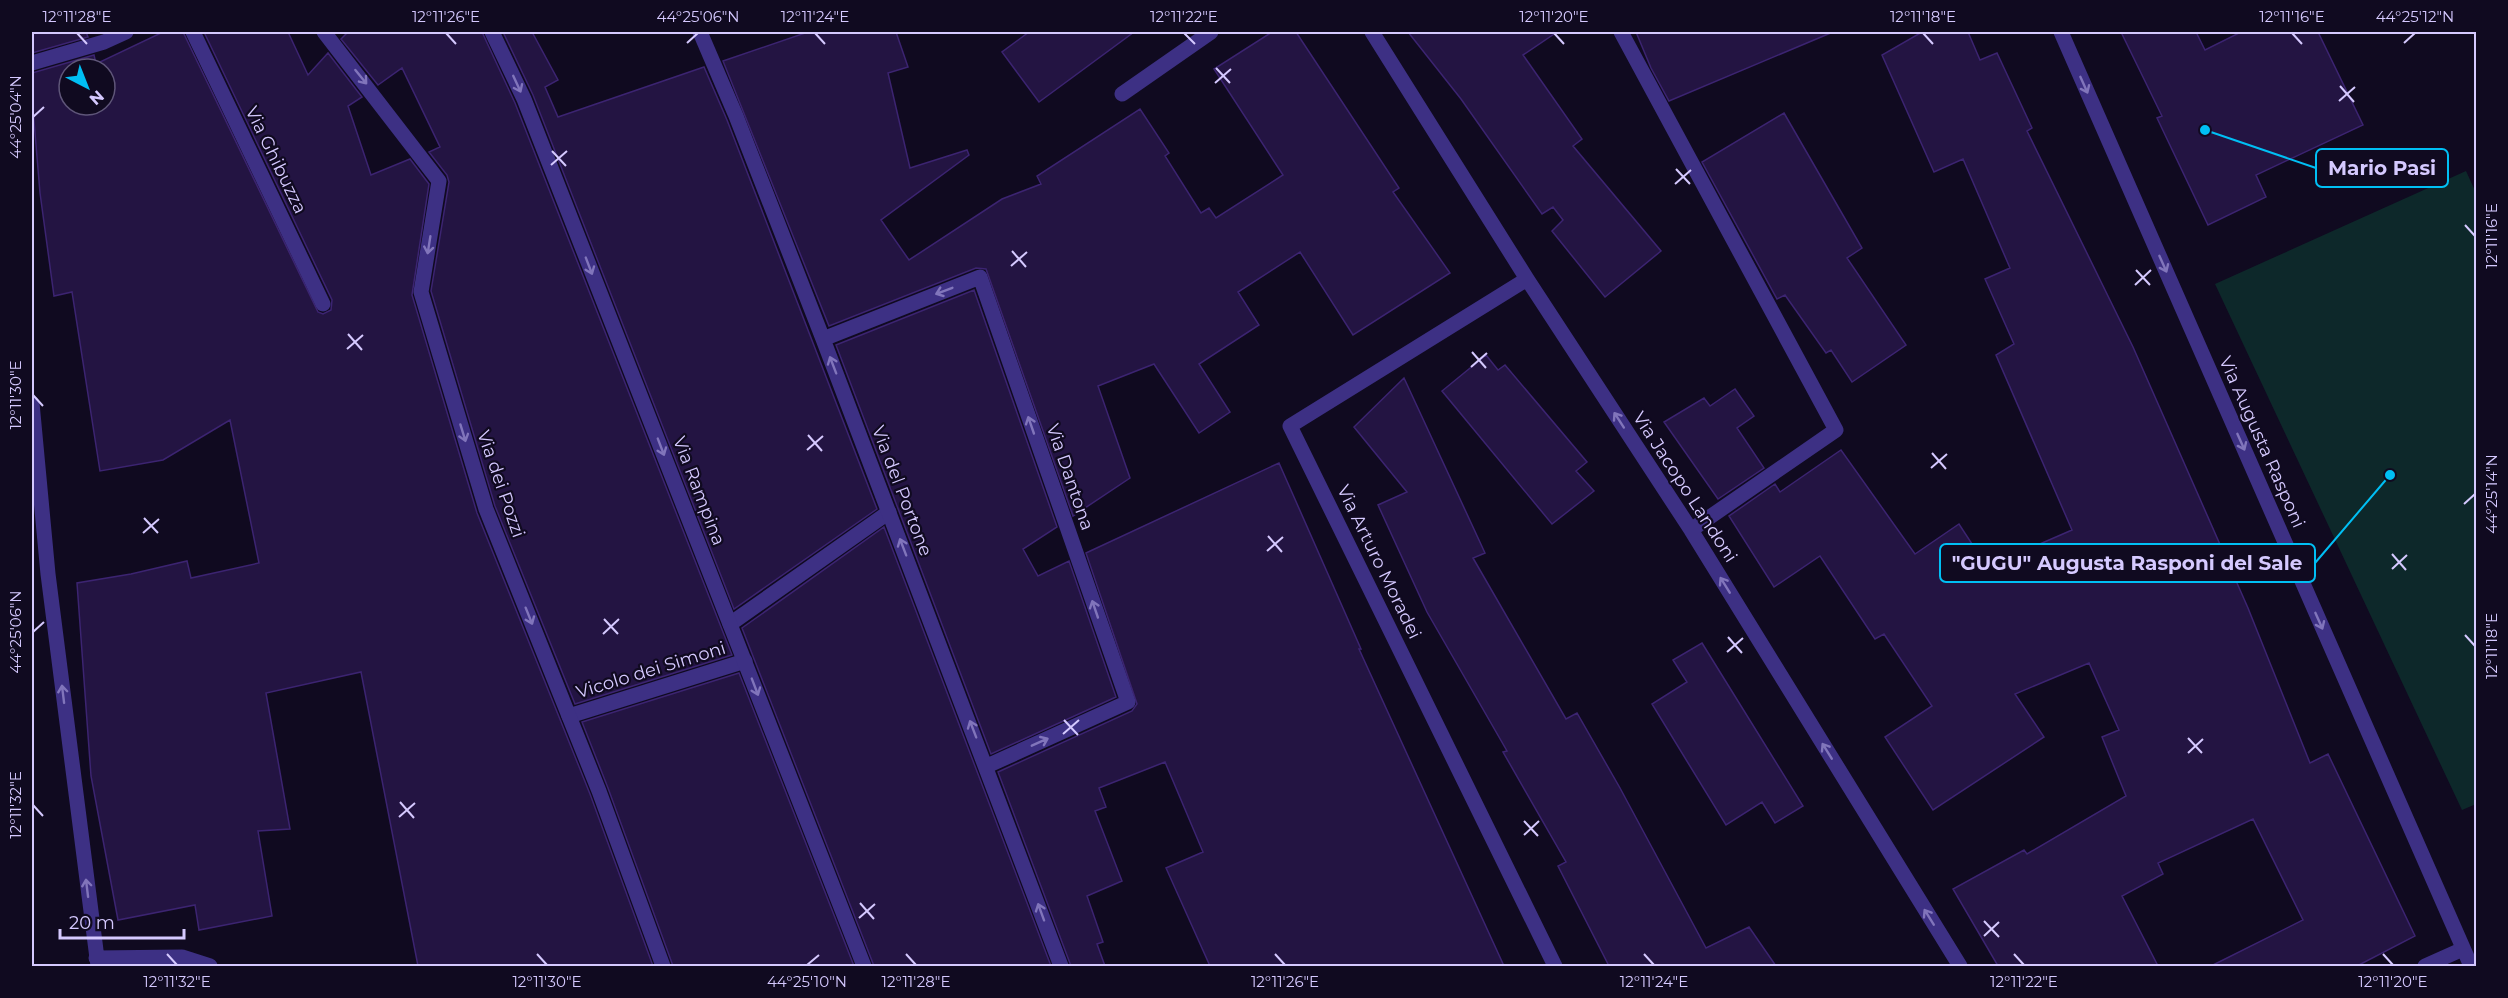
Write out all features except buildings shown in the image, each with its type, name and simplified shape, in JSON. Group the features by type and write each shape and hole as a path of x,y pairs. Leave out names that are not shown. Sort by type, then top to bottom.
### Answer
{"street":[{"path":"32,63 104,42 126,32"},
{"name":"Via Ghibuzza","path":"193,32 323,304"},
{"name":"Via dei Pozzi","path":"324,32 440,181 421,292 486,509 569,716 663,966"},
{"name":"Via Rampina","path":"492,32 524,99 864,966"},
{"name":"Via del Portone","path":"700,32 736,116 823,339 1061,966"},
{"path":"1122,94 1211,32"},
{"name":"Via Jacopo Landoni","path":"1372,32 1527,279 1691,531 1960,966"},
{"path":"1621,32 1836,430 1691,531"},
{"name":"Via Augusta Rasponi","path":"2061,32 2471,966"},
{"name":"Via Dantona","path":"823,339 980,277 1128,702 987,766"},
{"name":"Via Arturo Moradei","path":"1527,279 1290,426 1555,966"},
{"path":"32,403 48,574 97,962 182,957 210,966"},
{"path":"730,624 889,512"},
{"name":"Vicolo dei Simoni","path":"569,716 745,661"},
{"path":"2425,966 2463,949"}],"green space":[{"path":"2466,171 2476,193 2476,804 2462,810 2215,284"}],"place":[{"name":"Mario Pasi","path":"2205,130"},
{"name":"\"GUGU\" Augusta Rasponi del Sale","path":"2390,475"}]}
